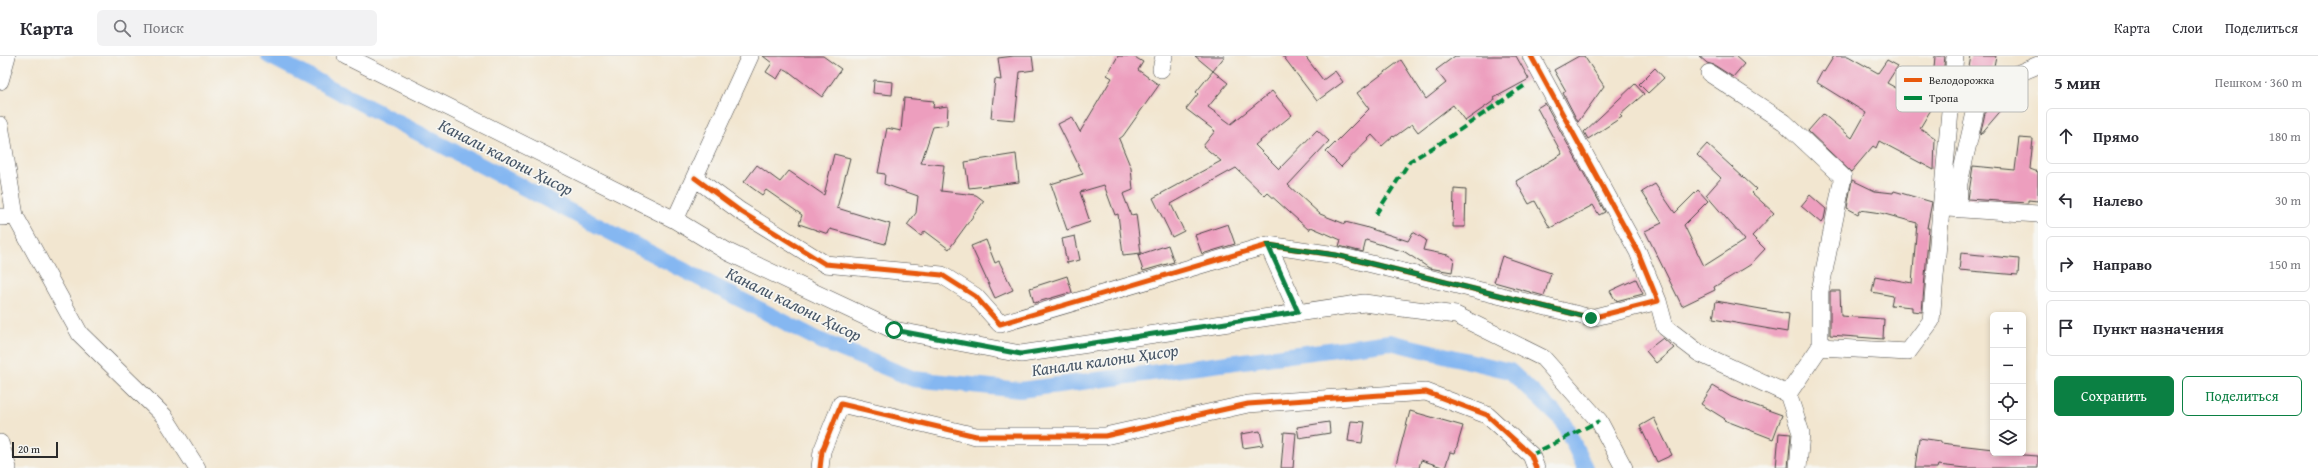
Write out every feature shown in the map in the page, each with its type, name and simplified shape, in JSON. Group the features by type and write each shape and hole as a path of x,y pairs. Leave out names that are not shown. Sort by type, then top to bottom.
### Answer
{"street":[{"path":"0,81 7,56"},
{"path":"346,56 676,220 728,252 894,330 1021,354 1364,303 1456,316 1543,358 1599,421 1624,468"},
{"path":"676,220 750,56"},
{"path":"1531,56 1638,252 1658,301 1665,327 1699,353 1788,394 1801,433 1798,468"},
{"path":"1955,56 1955,66"},
{"path":"2028,69 2038,64"},
{"path":"1709,73 1784,122 1843,177 1820,291 1820,346 1788,394"},
{"path":"1820,346 1908,352 1931,321 1950,208 1953,112"},
{"path":"1950,208 1959,182 1975,112"},
{"path":"0,125 8,216 80,334 164,416 197,468"},
{"path":"695,178 740,211 825,264 942,275 975,296 1000,324 1268,245 1336,255 1591,318 1658,301"},
{"path":"1950,208 2038,214"},
{"path":"1268,245 1298,312"},
{"path":"820,468 822,451 841,404 976,436 1105,436 1248,404 1426,392 1487,415 1531,455 1536,468"}],"building":[{"path":"763,56 823,56 841,69 822,97 787,70 783,69 777,79 766,72 772,63"},
{"path":"1032,56 1034,70 1020,72 1015,120 991,118 995,79 1001,80 998,58"},
{"path":"1118,56 1133,56 1143,62 1138,70 1159,85 1123,136 1119,139 1131,168 1133,190 1123,194 1131,215 1136,214 1141,253 1123,255 1118,214 1115,215 1104,185 1080,192 1090,222 1067,230 1051,184 1083,174 1058,124 1072,117 1080,132 1112,78 1107,75"},
{"path":"1195,56 1225,56 1213,71"},
{"path":"1283,56 1305,56 1323,80 1335,71 1343,82 1317,101"},
{"path":"1455,56 1516,56 1529,79 1494,98 1495,100 1465,121 1453,105 1418,132 1412,124 1394,137 1393,136 1382,146 1372,135 1341,167 1326,152 1369,109 1357,93 1401,60 1426,99 1446,83 1436,70"},
{"path":"1579,56 1584,56 1604,86 1578,122 1563,93 1566,91 1554,70"},
{"path":"1699,56 1735,56 1744,64 1733,77 1714,65 1707,63"},
{"path":"1834,56 1848,56 1878,73 1887,60 1898,66 1896,66 1896,69 1887,83 1896,88 1896,112 1930,112 1920,128 1935,138 1934,170 1879,141 1876,148 1873,146 1851,172 1808,131 1823,114 1852,138 1866,113 1816,82 1822,71 1824,72"},
{"path":"1935,56 1945,56 1944,66 1934,66"},
{"path":"1971,56 1996,56 1994,66 1969,66"},
{"path":"1655,68 1664,78 1648,93 1639,84"},
{"path":"1213,71 1228,83 1208,107 1231,124 1272,91 1292,115 1255,145 1279,169 1317,130 1329,141 1288,185 1320,214 1345,224 1345,222 1365,227 1408,241 1413,232 1426,240 1423,250 1448,255 1454,259 1452,272 1429,268 1405,252 1366,240 1363,252 1339,246 1341,240 1311,227 1309,230 1268,193 1265,196 1236,168 1171,204 1184,231 1172,237 1153,198 1221,161 1203,146 1215,131 1186,109 1198,94 1196,92"},
{"path":"874,80 893,82 892,95 873,93"},
{"path":"1635,84 1644,94 1620,115 1622,117 1588,139 1584,132"},
{"path":"904,98 934,101 933,108 948,106 947,125 933,127 921,163 944,165 941,191 976,195 984,201 949,249 925,231 921,236 907,225 916,213 918,196 884,184 885,174 878,173 887,128 901,131"},
{"path":"1545,103 1605,212 1599,215 1593,205 1550,228 1535,201 1529,204 1516,181 1562,154 1537,108"},
{"path":"1985,112 2000,112 1980,135"},
{"path":"2019,138 2033,139 2030,169 2038,172 2038,201 2028,200 2028,203 1968,199 1973,166 2015,170"},
{"path":"1707,144 1756,189 1752,193 1774,213 1752,236 1765,249 1750,265 1714,287 1715,290 1682,306 1645,231 1662,223 1642,192 1655,184 1675,213 1698,190 1708,201 1684,225 1704,266 1745,240 1706,195 1721,178 1697,155"},
{"path":"834,154 850,158 837,208 890,224 885,244 830,229 828,234 799,224 802,215 766,190 762,195 744,182 757,165 780,182 789,171 824,195"},
{"path":"1016,154 1019,182 969,188 965,162"},
{"path":"1852,180 1875,191 1893,193 1894,191 1932,202 1927,228 1929,228 1922,312 1912,311 1912,307 1891,305 1893,296 1872,292 1875,276 1912,283 1917,223 1881,213 1860,210 1858,214 1847,208"},
{"path":"1454,189 1466,190 1465,227 1453,227"},
{"path":"1810,195 1826,209 1824,219 1821,223 1801,206"},
{"path":"1228,224 1235,244 1202,254 1195,235"},
{"path":"1075,236 1080,260 1067,263 1062,239"},
{"path":"986,240 995,263 999,261 1013,290 995,298 971,246"},
{"path":"1168,245 1174,262 1143,271 1138,255"},
{"path":"1961,253 2019,259 2018,275 1959,270"},
{"path":"1502,256 1551,273 1544,296 1494,282"},
{"path":"1067,276 1072,292 1034,303 1030,288"},
{"path":"1636,279 1643,294 1616,301 1610,291"},
{"path":"1830,291 1840,291 1841,316 1884,319 1883,339 1830,335"},
{"path":"1716,301 1789,314 1787,332 1713,319"},
{"path":"1663,338 1674,348 1656,363 1646,351"},
{"path":"1713,386 1731,397 1782,415 1773,439 1724,420 1725,419 1701,404"},
{"path":"1410,411 1463,426 1455,453 1450,452 1445,468 1421,460 1419,468 1395,468"},
{"path":"1654,418 1672,455 1657,462 1640,426"},
{"path":"1351,421 1365,422 1362,443 1348,441"},
{"path":"1329,422 1330,433 1299,438 1297,427"},
{"path":"1260,431 1263,445 1243,448 1241,434"},
{"path":"1284,432 1296,433 1293,468 1281,468"},
{"path":"1779,433 1791,434 1788,468 1776,468"},
{"path":"1919,438 1941,441 1941,443 1990,449 1990,456 2038,456 2038,468 1965,468 1938,465 1937,468 1915,468"}],"waterway":[{"name":"Канали калони Ҳисор","path":"269,56 821,341 914,379 1020,390 1390,342 1510,371 1563,421 1585,468"}],"marked path":[{"path":"1376,214 1410,161 1439,144 1524,86"},
{"path":"1531,455 1599,421"}],"cycle path":[{"path":"695,178 740,211 825,264 942,275 975,296 1000,324 1268,245 1335,255 1591,318 1658,301 1638,252 1531,56"},
{"path":"820,468 822,451 841,404 976,436 1105,436 1248,404 1426,392 1487,415 1531,455 1536,468"}],"route":[{"path":"894,330 1021,354 1298,312 1268,245 1336,255 1591,318"}]}
